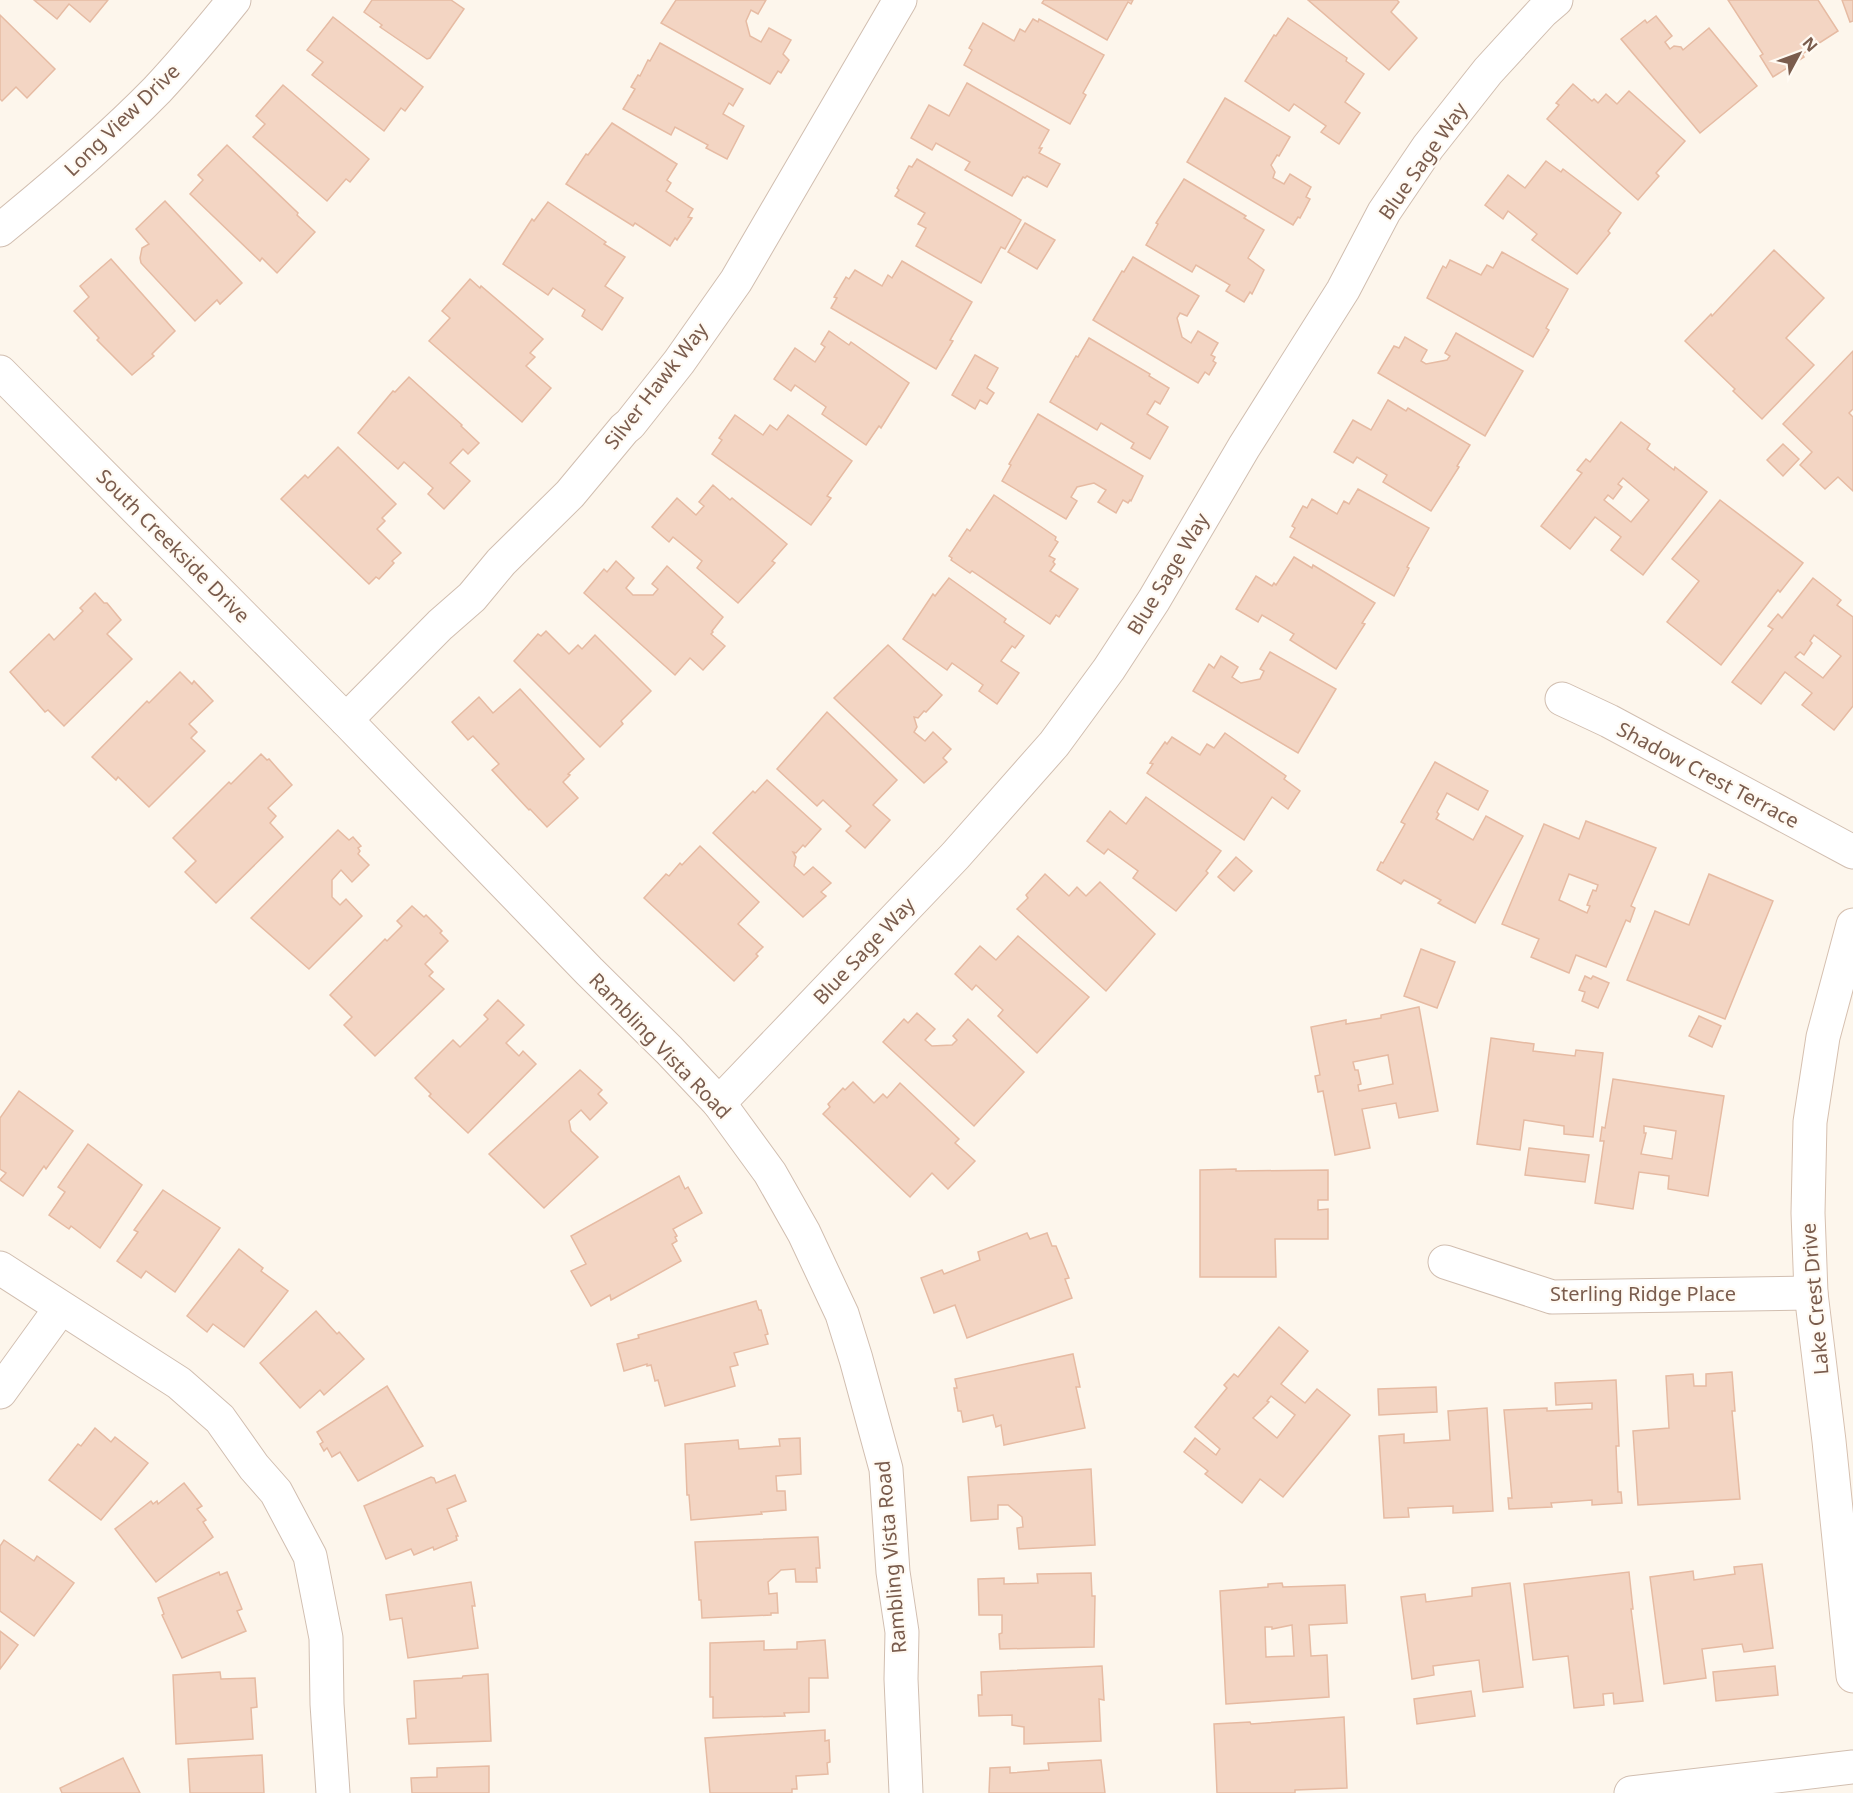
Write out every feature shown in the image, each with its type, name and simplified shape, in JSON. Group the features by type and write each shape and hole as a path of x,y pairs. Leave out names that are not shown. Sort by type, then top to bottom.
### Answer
{"street":[{"name":"Long View Drive","path":"0,230 91,152 156,91 234,0"},
{"name":"Silver Hawk Way","path":"346,720 440,625 472,597 501,562 570,494 672,371 736,281 900,0"},
{"name":"Blue Sage Way","path":"719,1103 955,856 1054,744 1109,669 1154,600 1244,447 1342,290 1384,212 1428,147 1488,71 1542,12 1556,0"},
{"name":"South Creekside Drive","path":"0,372 346,720"},
{"name":"Shadow Crest Terrace","path":"1562,699 1609,721 1853,852"},
{"name":"Rambling Vista Road","path":"346,720 719,1103 770,1173 804,1233 842,1314 886,1469 893,1572 902,1632 901,1679 906,1793"},
{"name":"Lake Crest Drive","path":"1853,925 1823,1037 1810,1122 1808,1213 1810,1293 1829,1441 1853,1676"},
{"name":"Sterling Ridge Place","path":"1446,1262 1552,1297 1810,1293"},
{"path":"0,1268 60,1309 179,1383 220,1419 254,1467 276,1492 310,1556 326,1638 327,1704 333,1793"},
{"path":"0,1392 60,1309"},
{"path":"1630,1793 1853,1767"}],"building":[{"path":"34,0 108,0 90,22 69,4 57,19"},
{"path":"372,0 451,0 464,9 430,58 427,59 380,27 382,25 364,12"},
{"path":"676,0 766,0 758,14 751,10 746,21 750,36 761,42 769,28 791,40 783,54 789,60 770,84 661,23"},
{"path":"1044,0 1133,0 1131,4 1128,2 1107,40 1042,3"},
{"path":"1308,0 1397,0 1399,2 1391,12 1417,38 1389,70"},
{"path":"1728,0 1818,0 1838,31 1802,54 1804,57 1773,77 1760,56 1763,54"},
{"path":"1842,0 1853,0 1853,21 1850,22"},
{"path":"0,15 55,69 27,98 16,87 2,101 0,99"},
{"path":"1656,16 1672,36 1665,42 1670,49 1674,46 1681,47 1683,50 1709,28 1757,86 1700,133 1621,39 1645,20 1647,23"},
{"path":"333,17 423,87 405,111 401,108 384,131 312,75 323,62 307,50"},
{"path":"1288,18 1347,58 1346,61 1364,74 1345,102 1360,113 1339,144 1321,132 1326,126 1294,104 1289,111 1245,81 1274,35 1276,36"},
{"path":"1033,19 1038,22 1039,19 1104,55 1083,93 1086,95 1070,124 964,65 972,50 969,48 983,23 1014,41 1020,29 1025,32"},
{"path":"660,43 743,89 733,106 729,103 723,114 744,126 727,159 706,148 708,145 675,127 671,135 623,109 635,89 631,87"},
{"path":"967,83 1049,130 1039,148 1042,148 1039,153 1060,164 1047,187 1027,176 1023,177 1012,196 965,170 970,162 936,143 932,150 911,138 929,105 949,116"},
{"path":"1573,84 1592,101 1594,99 1598,103 1606,94 1617,104 1629,91 1685,141 1656,173 1659,176 1638,200 1547,119 1559,105 1556,103"},
{"path":"283,85 369,159 350,182 346,179 327,201 253,137 265,124 256,116"},
{"path":"1225,98 1290,137 1271,165 1275,172 1273,178 1284,184 1290,174 1311,187 1306,197 1310,199 1300,218 1298,217 1293,225 1187,162"},
{"path":"612,123 677,164 667,180 671,183 666,191 693,209 688,217 692,218 670,246 635,223 633,226 566,184 586,154 588,155"},
{"path":"227,145 315,232 277,273 262,258 260,261 190,194 203,180 198,175"},
{"path":"917,159 1021,220 1005,249 1001,247 981,283 916,246 926,228 918,224 925,213 895,196 909,166 912,167"},
{"path":"1546,161 1561,172 1563,169 1621,213 1608,231 1610,233 1577,274 1532,240 1537,234 1508,211 1503,219 1485,205 1508,175 1525,188"},
{"path":"1184,179 1246,216 1244,218 1264,230 1248,258 1264,270 1252,294 1250,292 1244,302 1226,291 1230,285 1196,265 1192,272 1146,245 1158,224 1156,223"},
{"path":"165,201 242,283 220,304 217,300 195,321 141,263 142,248 149,244 136,229"},
{"path":"548,202 625,257 605,286 623,298 602,330 582,316 585,310 553,288 548,295 503,264 532,219 534,221"},
{"path":"1025,223 1055,240 1037,269 1008,252"},
{"path":"1774,250 1824,298 1786,338 1814,365 1762,419 1733,391 1735,389 1685,341 1711,314 1712,316"},
{"path":"1502,252 1568,289 1546,328 1549,330 1533,357 1427,298 1443,266 1446,268 1450,260 1481,275 1487,265 1493,268"},
{"path":"1133,257 1199,296 1187,316 1180,313 1177,318 1182,337 1191,343 1198,331 1218,343 1211,355 1215,357 1213,361 1216,363 1209,375 1205,372 1198,383 1093,320"},
{"path":"111,259 175,331 152,354 154,356 132,375 97,340 99,338 74,311 89,297 80,286"},
{"path":"902,261 972,302 936,369 831,308 837,298 834,297 846,277 849,279 855,270 882,286 888,275 892,278"},
{"path":"470,279 543,339 530,353 535,357 526,366 551,388 522,422 429,341 450,318 442,311"},
{"path":"829,331 849,345 851,342 909,383 881,428 879,426 866,445 822,414 826,407 795,385 791,391 774,379 795,348 815,362 825,347 821,344"},
{"path":"1456,333 1523,371 1485,436 1378,373 1394,346 1399,348 1405,337 1427,350 1421,361 1426,364 1447,360 1450,356 1445,353"},
{"path":"1089,338 1150,374 1149,376 1169,388 1160,404 1155,401 1147,414 1168,427 1150,459 1131,448 1134,443 1101,423 1097,430 1050,402"},
{"path":"1853,351 1853,409 1849,413 1853,417 1853,491 1838,477 1825,489 1800,465 1812,452 1783,424"},
{"path":"975,355 998,368 987,388 994,393 987,404 980,400 975,409 952,395"},
{"path":"409,377 479,443 468,454 463,449 450,463 470,481 444,509 428,494 433,488 404,462 398,469 358,433 393,391 395,392"},
{"path":"1388,400 1406,411 1408,408 1470,445 1431,511 1383,482 1387,475 1357,457 1353,463 1334,452 1353,420 1371,430"},
{"path":"1038,414 1143,476 1131,501 1128,503 1123,500 1116,513 1098,502 1106,490 1094,483 1077,487 1071,497 1077,501 1066,519 1002,481 1011,465 1009,464"},
{"path":"735,415 763,435 770,425 777,430 788,415 852,461 827,496 831,498 811,525 712,454 722,440 719,438"},
{"path":"1621,422 1650,444 1647,449 1707,492 1643,575 1611,550 1621,537 1595,517 1570,549 1541,526 1582,473 1577,470 1586,459 1590,462","holes":["1623,478 1649,500 1631,522 1604,500 1608,495 1613,499 1622,487 1618,484"]},
{"path":"1783,444 1799,459 1783,476 1767,460"},
{"path":"338,447 396,504 382,518 385,521 377,529 401,553 379,579 376,577 369,584 281,499 305,475 308,478"},
{"path":"713,485 787,544 772,561 775,563 738,603 697,568 702,561 673,537 669,542 652,527 677,498 696,515 704,506 699,502"},
{"path":"1358,489 1429,528 1394,596 1290,537 1295,528 1292,526 1303,506 1307,508 1312,499 1337,514 1344,501 1349,504"},
{"path":"994,495 1056,537 1055,540 1058,542 1049,556 1055,559 1053,562 1055,564 1050,571 1078,589 1059,617 1056,615 1050,624 972,571 970,573 951,560 949,556 967,529 970,531"},
{"path":"1720,500 1803,563 1780,592 1778,590 1721,665 1667,622 1699,581 1672,559"},
{"path":"1294,557 1312,568 1313,565 1375,603 1362,623 1365,624 1336,669 1290,640 1294,634 1262,615 1258,622 1236,609 1256,576 1272,586 1274,583 1276,585"},
{"path":"616,561 634,578 626,588 633,595 653,595 658,589 652,584 667,566 723,617 711,634 725,646 703,670 690,658 675,675 584,593 604,569 607,572"},
{"path":"949,578 1006,619 1004,622 1024,636 1015,648 1012,646 1001,661 1019,673 997,704 979,691 983,685 952,663 947,670 903,639 933,594 935,596"},
{"path":"1813,578 1841,600 1837,605 1853,617 1853,706 1834,730 1802,705 1812,693 1785,672 1761,704 1732,682 1773,629 1768,626 1778,614 1782,618","holes":["1814,635 1841,656 1823,678 1795,657 1800,652 1804,655"]},
{"path":"95,593 121,620 107,634 132,659 64,726 48,710 45,712 10,672 49,634 54,640 83,611 80,608"},
{"path":"546,631 569,654 578,645 582,649 595,635 651,691 621,721 623,724 600,747 514,661 538,634 541,636"},
{"path":"888,645 942,695 926,712 924,711 918,718 914,717 917,727 914,732 925,741 933,732 951,749 943,758 947,762 924,783 834,698"},
{"path":"1270,652 1336,689 1298,753 1193,691 1209,664 1214,668 1221,656 1238,667 1232,677 1241,683 1260,679 1264,671 1260,669"},
{"path":"180,672 192,684 194,681 213,701 189,724 197,732 191,738 205,751 149,807 118,777 116,780 92,757 147,701 149,703"},
{"path":"520,689 584,759 563,782 578,798 547,827 492,770 499,764 473,736 468,740 452,722 479,697 493,713"},
{"path":"827,712 897,780 873,805 890,820 865,848 846,831 851,826 823,800 817,806 777,769"},
{"path":"1225,733 1286,776 1284,779 1300,791 1288,809 1272,797 1244,840 1147,773 1153,764 1150,763 1165,742 1167,744 1172,737 1200,755 1207,744 1214,748"},
{"path":"261,754 267,760 269,759 292,785 268,808 276,816 270,823 283,837 216,903 185,872 196,861 173,838 229,782 231,784"},
{"path":"1435,762 1488,791 1478,810 1447,793 1437,812 1439,814 1436,819 1473,840 1486,816 1523,836 1475,923 1438,903 1441,900 1404,880 1401,884 1377,870 1405,824 1401,822"},
{"path":"767,780 821,829 805,847 803,845 796,853 793,852 796,857 794,866 804,875 813,867 831,883 821,892 826,896 803,917 713,833 753,791 755,793"},
{"path":"1146,797 1221,851 1206,871 1208,873 1176,911 1133,878 1138,871 1108,849 1104,854 1087,841 1110,811 1126,824"},
{"path":"1586,821 1656,848 1631,906 1635,908 1630,922 1626,920 1606,967 1576,955 1569,973 1531,957 1539,939 1502,924 1544,824 1579,839","holes":["1569,874 1598,885 1596,891 1593,890 1587,905 1590,906 1587,913 1559,900"]},
{"path":"338,830 349,840 353,837 361,846 358,848 360,851 358,854 369,865 352,882 341,870 332,880 332,897 340,905 346,899 362,916 309,969 251,918"},
{"path":"700,846 759,902 738,924 763,947 756,954 758,956 734,981 644,898 666,874 669,876"},
{"path":"1236,857 1252,871 1234,891 1218,877"},
{"path":"1045,874 1069,896 1077,887 1086,896 1100,882 1155,934 1106,991 1017,909"},
{"path":"1709,874 1773,901 1725,1019 1627,980 1655,911 1689,925"},
{"path":"412,906 424,917 426,915 442,931 440,933 448,941 425,964 433,972 429,976 444,989 375,1056 344,1025 352,1017 330,995 385,939 387,941 402,926 397,921"},
{"path":"1018,936 1089,997 1037,1053 998,1016 1003,1010 976,985 972,990 955,974 980,946 996,960"},
{"path":"1421,949 1455,962 1437,1008 1404,996"},
{"path":"1585,976 1591,979 1593,976 1609,983 1598,1008 1582,1001 1585,992 1579,990"},
{"path":"498,1000 524,1025 506,1043 519,1056 523,1051 536,1064 468,1133 429,1096 431,1094 415,1078 453,1040 460,1047 488,1019 484,1015"},
{"path":"1419,1007 1438,1111 1399,1118 1396,1103 1362,1109 1370,1148 1335,1155 1323,1091 1318,1092 1315,1076 1320,1075 1311,1027 1346,1020 1346,1024 1381,1018 1381,1015","holes":["1388,1055 1393,1084 1359,1091 1358,1085 1361,1084 1358,1070 1355,1070 1353,1062"]},
{"path":"917,1013 935,1029 925,1040 932,1046 952,1045 957,1040 953,1036 968,1019 1024,1072 974,1126 883,1042 904,1019 908,1023"},
{"path":"1699,1016 1721,1026 1712,1047 1689,1036"},
{"path":"1491,1038 1534,1044 1533,1051 1575,1056 1576,1050 1603,1053 1593,1137 1564,1134 1564,1126 1524,1120 1520,1150 1477,1144"},
{"path":"580,1070 602,1090 598,1094 607,1103 590,1120 581,1110 569,1121 571,1131 598,1157 544,1208 489,1154"},
{"path":"1613,1079 1724,1096 1708,1196 1668,1189 1669,1176 1639,1172 1633,1209 1595,1203 1604,1141 1600,1141 1602,1127 1605,1128","holes":["1644,1126 1676,1131 1672,1159 1641,1154 1646,1133 1644,1133"]},
{"path":"853,1082 874,1103 883,1094 887,1098 900,1083 959,1139 955,1143 975,1161 948,1189 932,1173 910,1197 823,1114 830,1107 828,1104 843,1088 845,1090"},
{"path":"19,1091 73,1131 23,1196 0,1180 6,1173 0,1169 0,1118"},
{"path":"88,1144 142,1185 100,1248 71,1226 69,1229 49,1215 65,1192 58,1187"},
{"path":"1529,1148 1589,1155 1585,1182 1525,1175"},
{"path":"1236,1169 1236,1171 1328,1170 1328,1200 1318,1200 1318,1210 1328,1209 1328,1239 1275,1239 1276,1277 1200,1277 1200,1170"},
{"path":"679,1176 685,1189 688,1187 702,1213 673,1229 677,1241 672,1244 681,1261 611,1300 610,1295 591,1306 571,1271 586,1264 571,1236"},
{"path":"163,1190 220,1228 175,1292 146,1271 141,1278 117,1261 138,1232 134,1230"},
{"path":"1027,1233 1030,1239 1047,1233 1052,1246 1056,1246 1069,1278 1065,1279 1072,1298 967,1338 955,1305 934,1313 921,1278 942,1270 944,1274 980,1260 978,1252"},
{"path":"239,1249 263,1268 261,1271 288,1291 244,1347 213,1324 207,1332 187,1316"},
{"path":"756,1301 768,1334 765,1335 768,1344 734,1353 738,1365 730,1367 735,1386 665,1406 651,1365 647,1366 647,1364 624,1371 617,1344 639,1338 638,1335"},
{"path":"316,1311 364,1359 324,1395 320,1390 300,1408 260,1363"},
{"path":"1279,1327 1308,1351 1281,1384 1305,1403 1317,1389 1350,1415 1283,1497 1260,1479 1242,1503 1205,1474 1208,1471 1184,1452 1195,1438 1216,1455 1220,1449 1195,1427 1227,1388 1224,1385 1234,1374 1238,1377","holes":["1271,1396 1295,1415 1277,1438 1253,1418 1269,1402 1267,1401"]},
{"path":"1073,1354 1080,1387 1076,1387 1085,1428 1004,1445 1001,1425 996,1427 993,1415 963,1422 961,1411 958,1411 954,1388 957,1388 955,1379"},
{"path":"1732,1372 1735,1411 1732,1411 1740,1499 1638,1505 1633,1431 1669,1428 1666,1376 1693,1374 1694,1386 1706,1386 1706,1374"},
{"path":"1616,1380 1619,1446 1616,1446 1618,1492 1621,1492 1622,1503 1592,1505 1592,1500 1551,1503 1552,1507 1509,1509 1508,1498 1512,1498 1504,1410 1592,1409 1592,1403 1556,1405 1555,1383"},
{"path":"387,1386 423,1446 358,1481 340,1452 332,1457 327,1448 324,1451 320,1444 323,1442 317,1432"},
{"path":"1436,1387 1437,1412 1379,1415 1378,1389"},
{"path":"1487,1408 1493,1511 1453,1513 1453,1506 1408,1508 1409,1517 1384,1518 1379,1436 1404,1434 1404,1443 1450,1440 1448,1411"},
{"path":"95,1428 111,1442 115,1437 148,1463 101,1520 49,1480 78,1444 81,1446"},
{"path":"800,1438 801,1474 776,1476 777,1491 785,1491 786,1510 691,1520 689,1495 687,1495 685,1444 738,1440 739,1449 780,1446 779,1439"},
{"path":"1091,1469 1095,1545 1019,1549 1017,1528 1023,1527 1022,1517 1008,1505 998,1505 998,1519 971,1521 968,1477"},
{"path":"455,1475 466,1501 447,1509 458,1536 456,1536 457,1540 434,1550 433,1547 414,1555 411,1549 386,1559 364,1506 431,1477 436,1483"},
{"path":"184,1483 202,1506 197,1509 206,1520 203,1522 213,1537 156,1582 115,1529 151,1501 153,1504 157,1501 158,1504"},
{"path":"818,1537 820,1568 816,1568 817,1582 796,1582 795,1569 781,1570 768,1582 769,1594 777,1593 778,1613 702,1618 695,1542"},
{"path":"4,1540 34,1561 37,1556 74,1583 34,1636 0,1611 0,1546"},
{"path":"1762,1564 1773,1648 1744,1652 1742,1644 1702,1649 1706,1678 1664,1684 1650,1577 1693,1571 1694,1580 1735,1574 1734,1567"},
{"path":"219,1572 220,1575 227,1572 242,1609 237,1611 246,1631 182,1658 162,1615 164,1614 158,1598"},
{"path":"1629,1572 1633,1609 1631,1609 1643,1701 1614,1704 1613,1693 1603,1694 1604,1705 1574,1708 1568,1656 1533,1660 1524,1584"},
{"path":"1091,1573 1092,1596 1095,1596 1094,1647 1000,1649 999,1634 1002,1633 1002,1615 979,1615 978,1579 1004,1578 1004,1584 1038,1583 1037,1574"},
{"path":"471,1582 478,1648 408,1658 402,1618 390,1620 386,1595"},
{"path":"1282,1583 1283,1587 1345,1585 1347,1623 1309,1625 1311,1656 1327,1655 1329,1697 1226,1704 1220,1591 1268,1587 1268,1584","holes":["1292,1625 1294,1656 1266,1657 1265,1627 1272,1627 1272,1629"]},
{"path":"1510,1583 1523,1687 1483,1692 1479,1660 1433,1666 1434,1675 1412,1679 1401,1597 1425,1594 1426,1602 1472,1596 1472,1588"},
{"path":"0,1631 18,1645 0,1669"},
{"path":"825,1640 828,1678 809,1678 809,1712 784,1713 785,1716 713,1718 713,1697 710,1697 710,1643 764,1641 764,1650 797,1649 797,1642"},
{"path":"1102,1666 1104,1700 1099,1699 1101,1741 1024,1744 1024,1727 1012,1725 1012,1715 979,1716 978,1695 982,1695 981,1672"},
{"path":"1775,1666 1778,1695 1716,1701 1713,1672"},
{"path":"220,1672 221,1679 255,1678 257,1707 251,1708 253,1739 176,1744 173,1675"},
{"path":"488,1674 491,1741 409,1744 407,1719 416,1718 414,1681"},
{"path":"1471,1691 1475,1716 1417,1724 1414,1699"},
{"path":"1344,1717 1347,1788 1295,1790 1295,1793 1217,1793 1214,1724 1250,1722 1251,1724"},
{"path":"825,1730 825,1741 829,1740 828,1774 796,1776 797,1789 792,1789 792,1793 710,1793 705,1738"},
{"path":"262,1755 264,1793 190,1793 188,1759"},
{"path":"123,1758 140,1793 62,1793 60,1788"},
{"path":"1101,1760 1105,1793 989,1793 990,1768 1010,1767 1010,1773 1049,1770 1048,1763"},
{"path":"489,1766 489,1793 412,1793 411,1778 437,1777 437,1768"}]}
